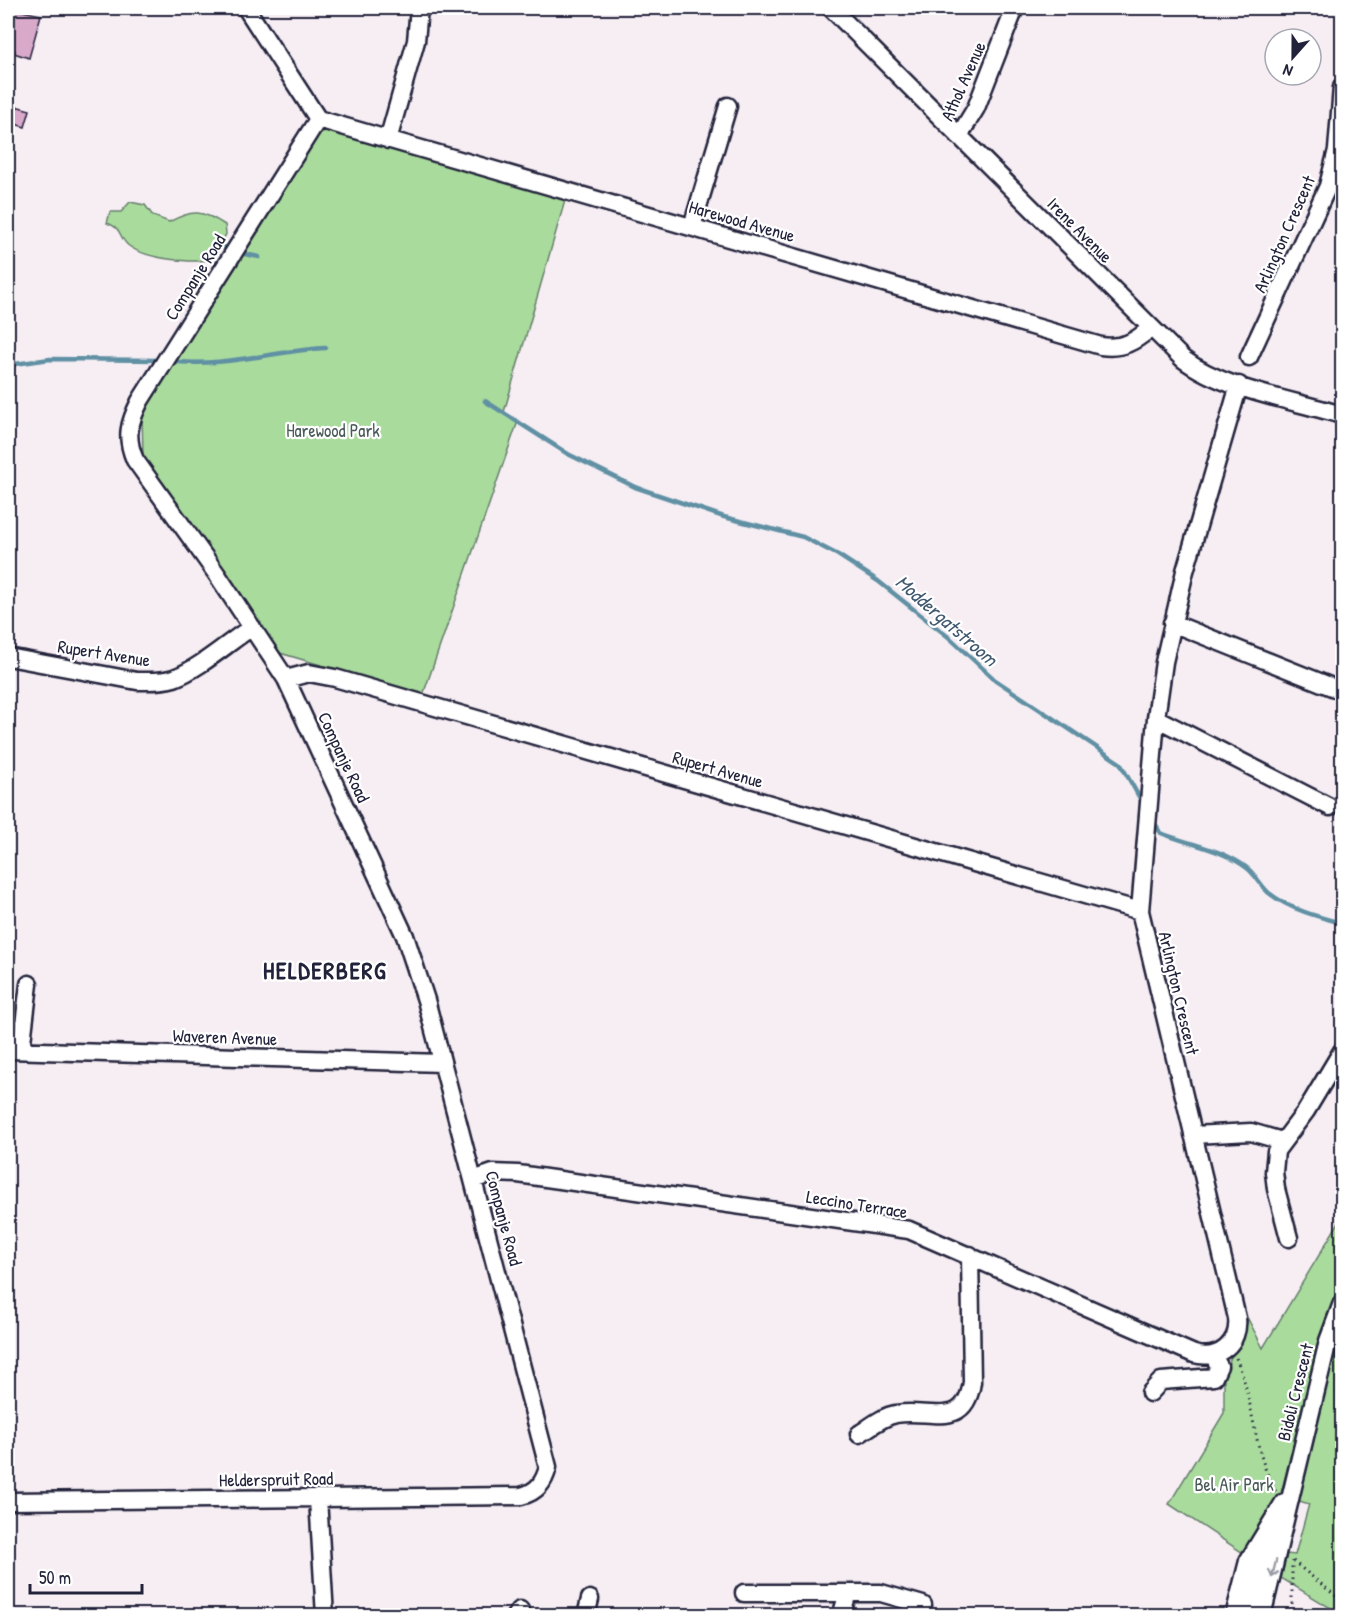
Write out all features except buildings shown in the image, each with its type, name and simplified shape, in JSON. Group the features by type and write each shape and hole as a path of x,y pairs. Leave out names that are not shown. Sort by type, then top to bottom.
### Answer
{"street":[{"path":"246,8 318,119"},
{"path":"388,140 416,41 419,8"},
{"name":"Irene Avenue","path":"831,8 1150,328 1192,366 1239,385 1342,415"},
{"name":"Athol Avenue","path":"959,136 976,108 1015,8"},
{"name":"Arlington Crescent","path":"1249,357 1328,186 1337,150 1342,87"},
{"path":"693,227 728,106"},
{"name":"Harewood Avenue","path":"318,119 1101,346 1114,348 1128,345 1150,328"},
{"name":"Companje Road","path":"318,119 140,401 128,432 129,446 135,460 286,679 416,963 546,1455 548,1467 541,1484"},
{"name":"Arlington Crescent","path":"1229,1346 1237,1330 1237,1318 1140,911 1156,718 1172,622 1239,385"},
{"path":"1172,622 1342,691"},
{"name":"Rupert Avenue","path":"8,657 136,681 155,681 173,678 187,671 252,627"},
{"name":"Rupert Avenue","path":"286,679 309,673 335,678 1140,911"},
{"path":"1156,718 1330,807"},
{"path":"14,1050 29,984"},
{"name":"Waveren Avenue","path":"14,1050 442,1063"},
{"path":"1289,1238 1274,1172 1276,1151 1306,1111 1342,1051"},
{"path":"1193,1135 1251,1132 1282,1141"},
{"name":"Leccino Terrace","path":"473,1180 493,1173 518,1174 909,1230 1194,1354 1213,1355"},
{"path":"859,1434 890,1415 948,1414 963,1407 969,1400 972,1382 970,1255"},
{"name":"Bidoli Crescent","path":"1262,1616 1274,1539 1328,1341 1342,1303"},
{"path":"1150,1393 1161,1381 1214,1377 1219,1366 1213,1355 1229,1346"},
{"name":"Helderspruit Road","path":"8,1502 521,1496 532,1493 541,1484"},
{"path":"318,1498 325,1616"},
{"name":"Bidoli Crescent","path":"1234,1616 1248,1561 1274,1539"},
{"name":"Bidoli Crescent","path":"1247,1616 1262,1560 1274,1539"},
{"path":"744,1593 895,1595 923,1605"},
{"path":"841,1616 848,1593"}],"path":[{"path":"1229,1346 1238,1360 1270,1482 1287,1498"},
{"path":"1274,1539 1292,1560 1342,1601"},
{"path":"1292,1560 1292,1616"}],"green space":[{"name":"Harewood Park","path":"330,129 566,197 504,412 518,421 423,695 280,653 143,459 142,413 318,134"},
{"path":"130,202 145,205 153,216 169,222 191,213 210,216 225,225 226,234 213,259 183,261 147,254 129,246 119,231 107,223 110,212 121,212"},
{"name":"Bel Air Park","path":"1342,1217 1342,1285 1327,1316 1281,1493 1246,1555 1169,1504 1224,1413 1224,1379 1231,1356 1242,1341 1248,1319 1263,1348"},
{"name":"Bel Air Park","path":"1342,1322 1342,1615 1281,1578 1287,1554 1295,1555 1309,1504 1296,1500"}],"waterway":[{"path":"220,245 232,250"},
{"path":"240,253 259,257"},
{"path":"169,361 189,363 228,361 326,348"},
{"path":"8,365 50,359 160,360"},
{"name":"Moddergatstroom","path":"485,401 568,454 635,487 724,517 803,537 838,555 878,581 951,639 994,679 1120,763 1143,804"},
{"name":"Moddergatstroom","path":"1154,822 1161,833 1216,851 1238,861 1269,893 1285,904 1342,923"}],"district":[{"name":"HELDERBERG","path":"325,970"}]}
